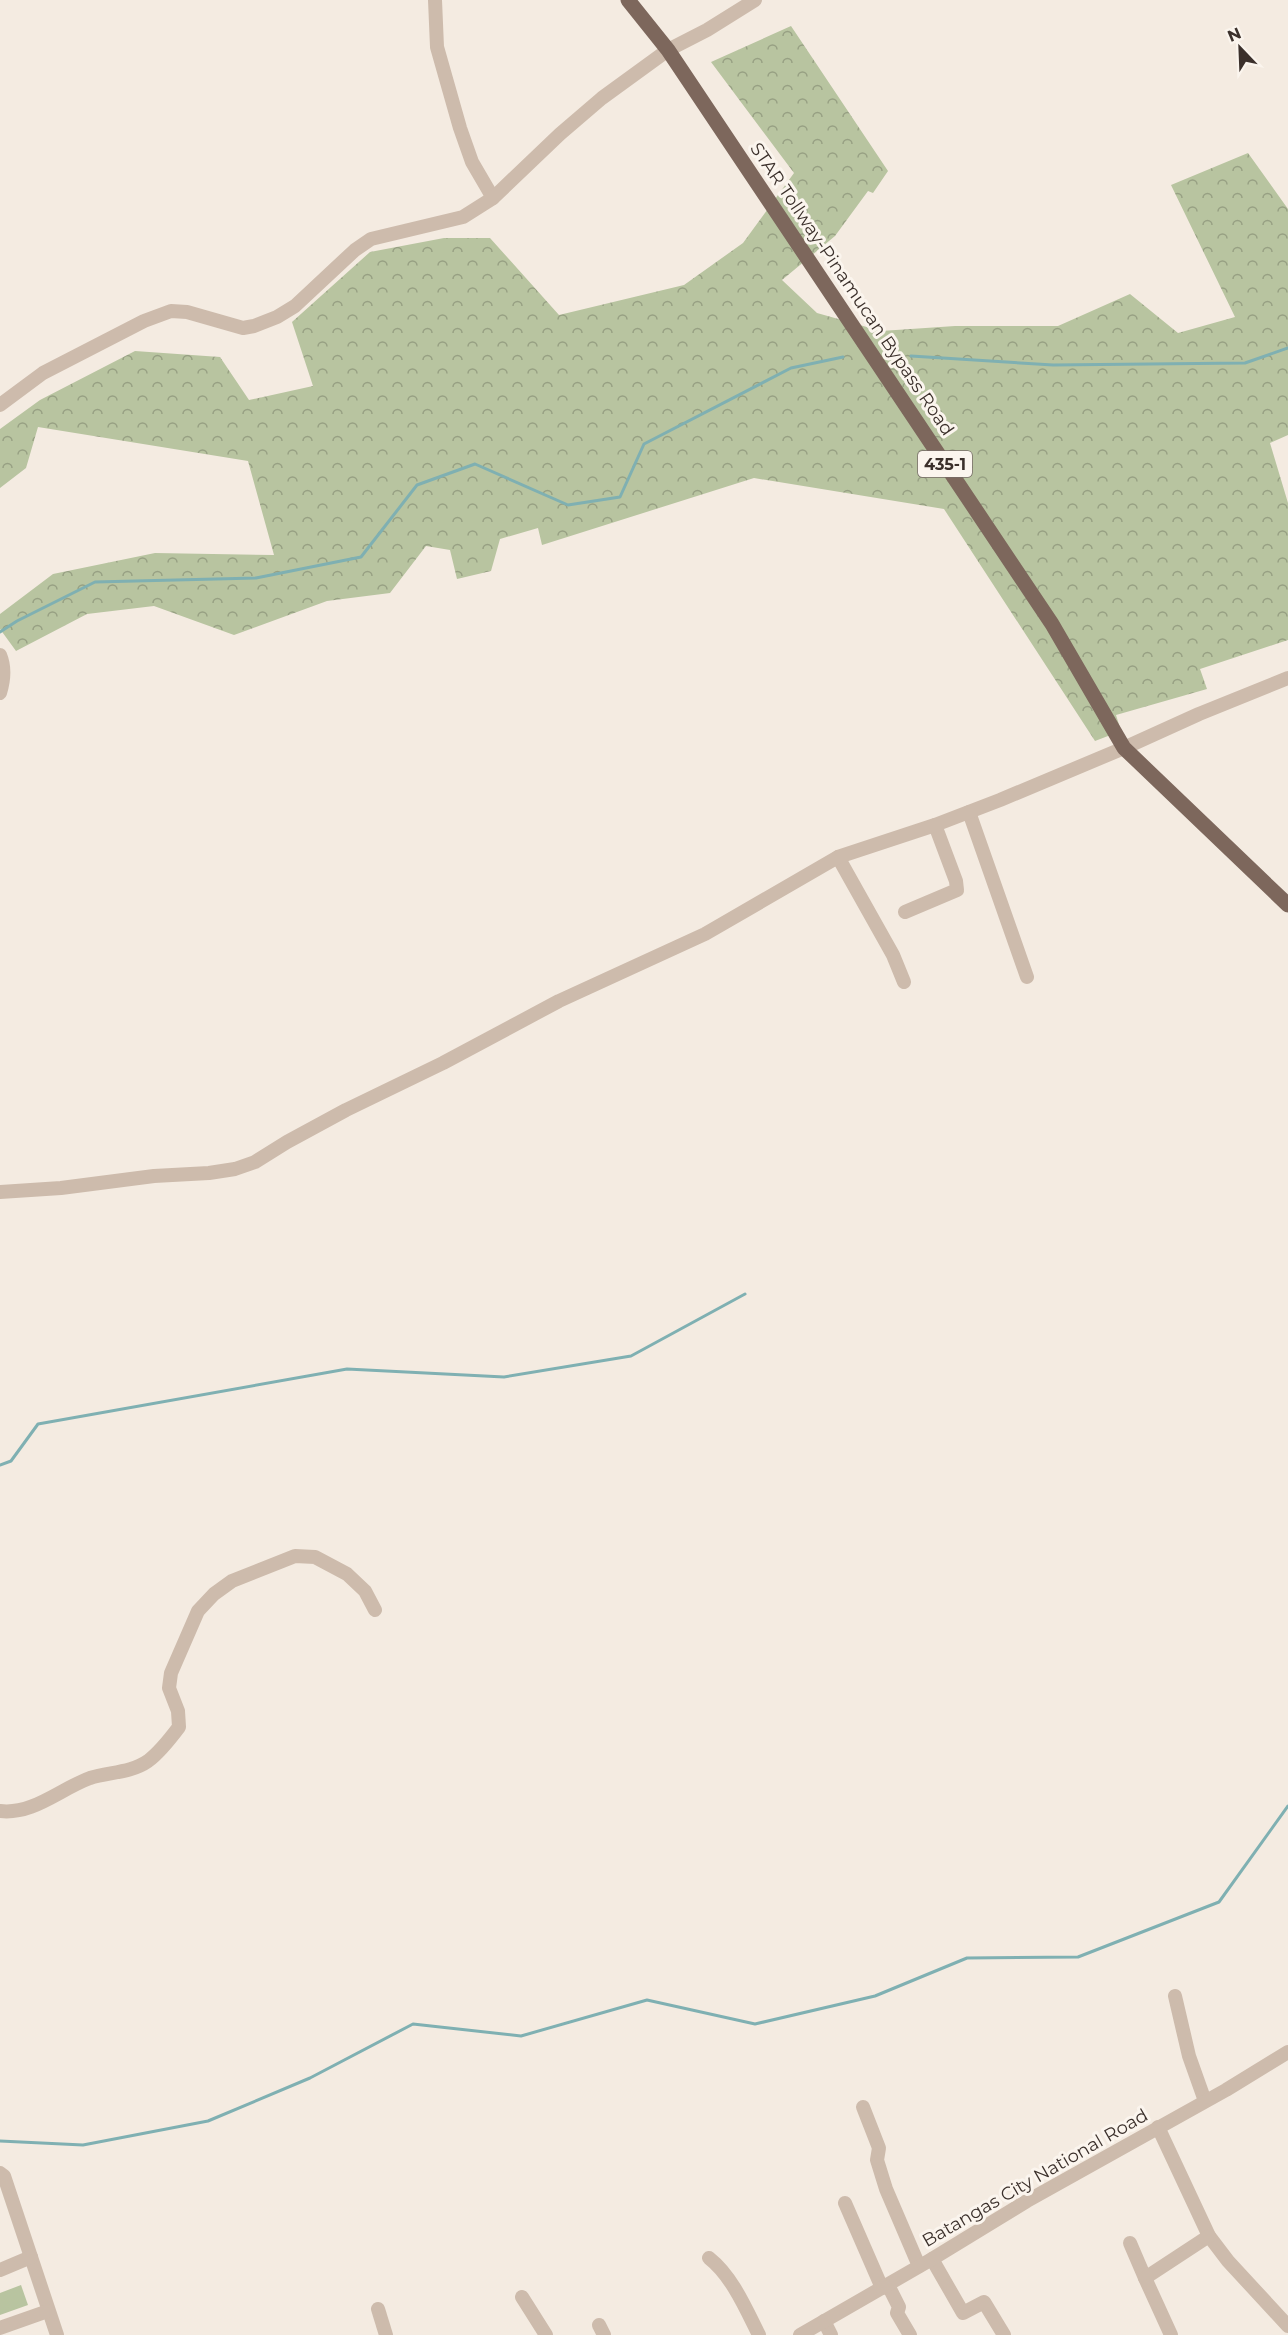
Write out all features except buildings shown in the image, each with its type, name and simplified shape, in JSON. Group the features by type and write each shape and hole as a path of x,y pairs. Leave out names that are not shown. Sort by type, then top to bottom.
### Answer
{"main road":[{"name":"STAR Tollway-Pinamucan Bypass Road","path":"628,0 668,50 1052,624 1124,748 1288,905"}],"street":[{"path":"435,0 437,47 460,128 472,162 493,198"},
{"path":"0,405 43,373 144,321 171,311 187,312 243,328 277,317 295,306 355,250 371,239 463,217 474,212 493,198 585,112 668,50 707,30 755,0"},
{"path":"0,655 4,663 0,693"},
{"path":"0,1192 61,1188 154,1176 209,1173 235,1169 255,1162 336,1115 443,1063 559,1001 705,934 838,857 969,812 1288,678"},
{"path":"969,812 1027,977"},
{"path":"905,912 957,890 956,881 935,825"},
{"path":"838,857 892,954 904,982"},
{"path":"0,1811 13,1813 26,1810 66,1788 93,1777 125,1771 147,1762 167,1743 179,1727 178,1711 169,1688 171,1673 198,1611 214,1594 231,1581 295,1556 315,1557 347,1575 365,1591 375,1610"},
{"path":"1175,1996 1190,2056 1205,2101"},
{"name":"Batangas City National Road","path":"800,2335 932,2259 1026,2200 1205,2101 1288,2052"},
{"path":"863,2107 879,2148 876,2160 918,2266"},
{"path":"1158,2127 1209,2236 1228,2261 1288,2326"},
{"path":"1,2173 57,2335"},
{"path":"845,2203 885,2287 899,2307 897,2313 910,2335"},
{"path":"1145,2278 1209,2236"},
{"path":"1130,2243 1171,2335"},
{"path":"1,2266 31,2257"},
{"path":"709,2258 723,2271 759,2335"},
{"path":"932,2259 963,2313 984,2302 1004,2335"},
{"path":"522,2296 546,2335"},
{"path":"378,2309 386,2335"},
{"path":"0,2328 16,2329 48,2311"},
{"path":"824,2321 831,2335"}],"green space":[{"path":"791,26 888,171 873,193 868,191 835,236 782,280 817,313 881,331 955,326 1058,326 1130,294 1178,333 1235,317 1171,185 1248,153 1288,209 1288,435 1270,443 1288,503 1288,640 1200,669 1207,689 1116,715 1121,731 1095,741 944,509 754,478 542,545 538,528 500,539 491,571 457,579 450,550 426,546 390,593 327,601 234,635 154,606 87,614 16,651 0,629 0,614 53,574 155,553 274,555 248,461 38,427 26,468 0,488 0,429 40,400 135,351 220,357 249,400 313,386 292,322 370,252 444,238 490,238 559,315 684,285 743,243 794,173 711,62"},
{"path":"21,2285 28,2305 0,2315 0,2293"}],"waterway":[{"path":"911,356 1053,365 1245,363 1288,348"},
{"path":"0,632 17,621 95,582 256,578 361,557 417,485 475,464 568,505 620,497 644,444 791,368 843,357"},
{"path":"0,1465 11,1461 38,1424 347,1369 504,1377 631,1356 745,1294"},
{"path":"0,2141 83,2145 208,2121 310,2078 413,2024 521,2036 647,2000 755,2024 875,1996 967,1958 1078,1957 1219,1902 1288,1806"}]}
